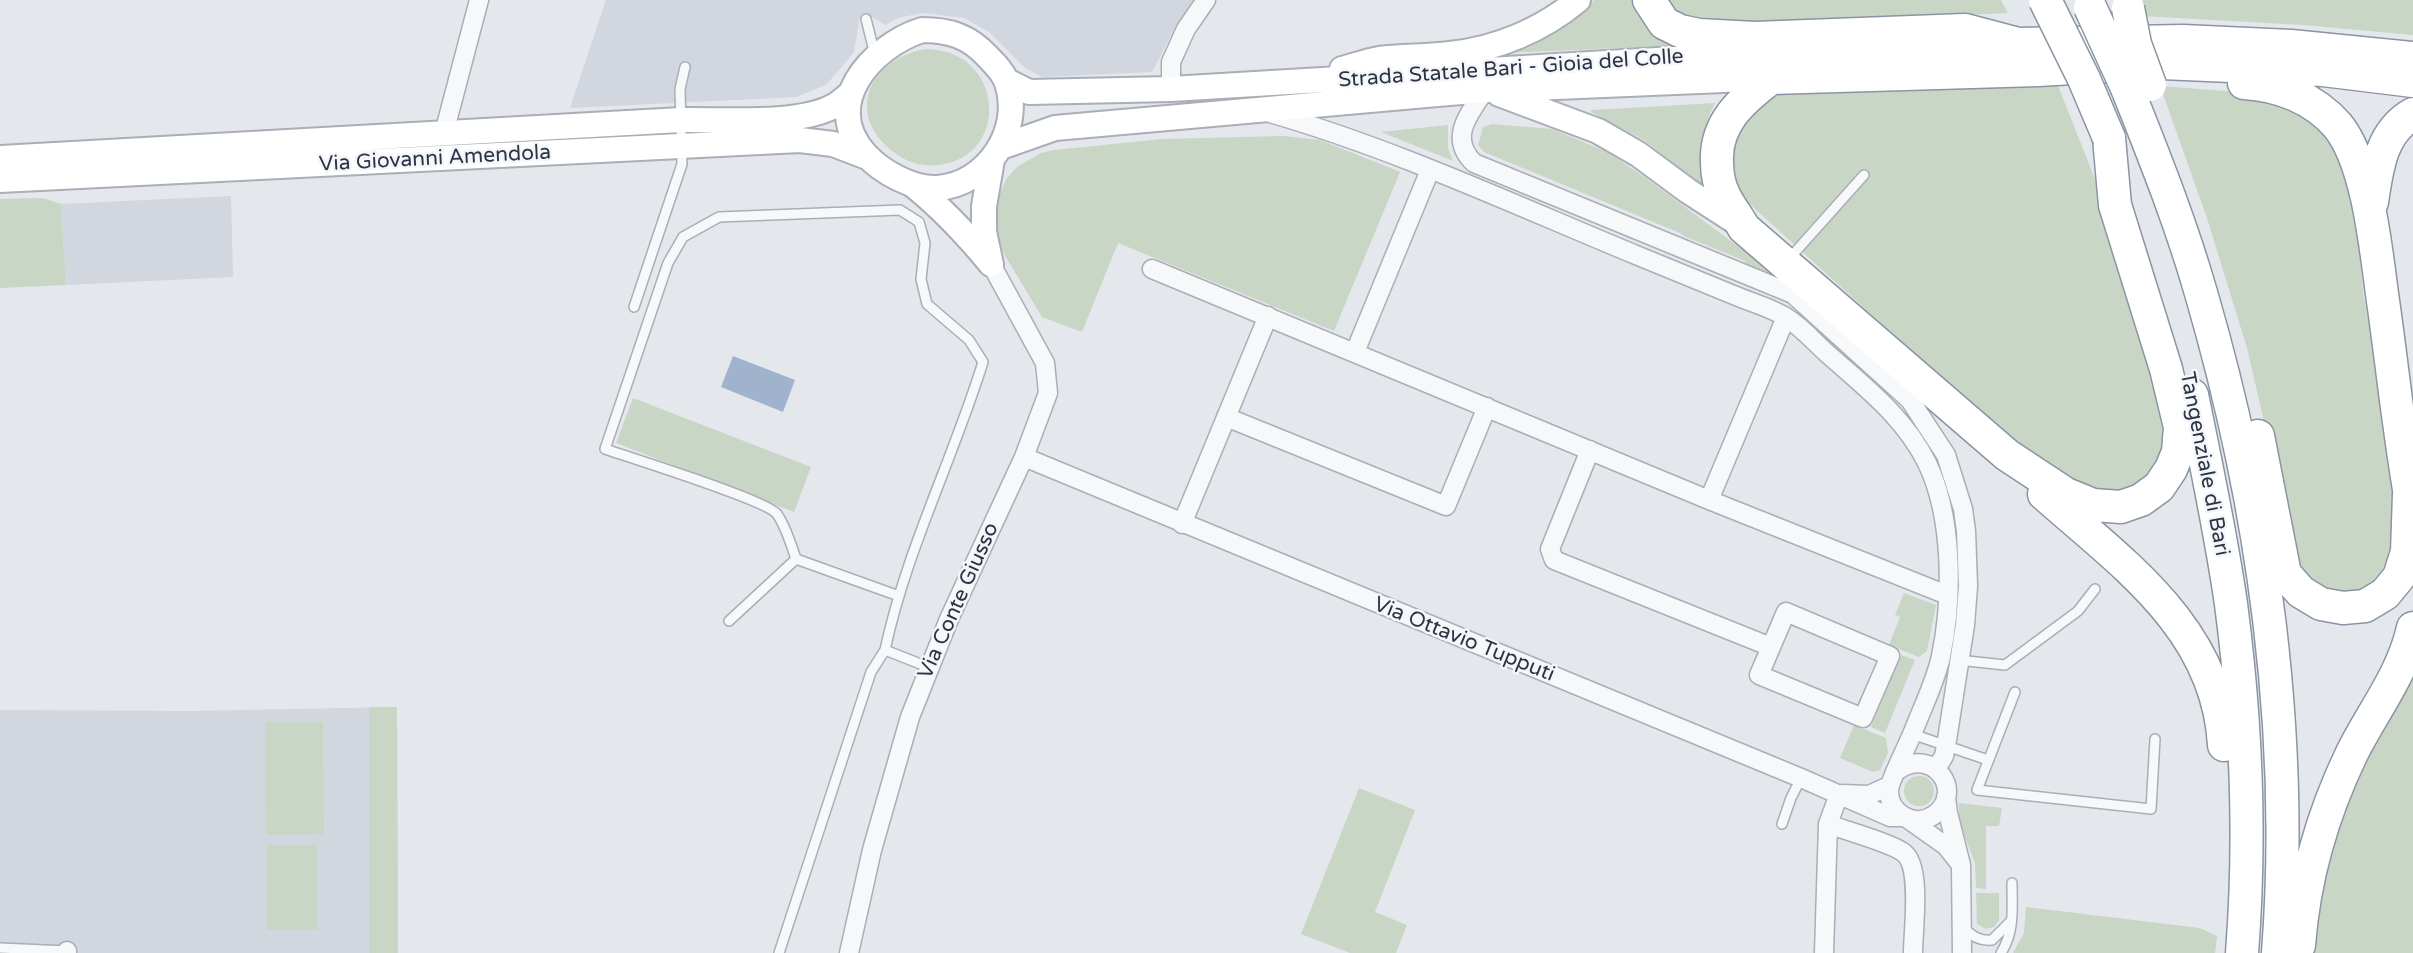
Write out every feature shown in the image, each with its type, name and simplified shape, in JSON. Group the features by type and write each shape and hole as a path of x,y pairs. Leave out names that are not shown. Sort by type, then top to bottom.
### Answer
{"highway":[{"path":"1649,0 1664,23 1699,36 1755,38 1965,30 2018,44 2196,79 2263,84 2294,93 2322,111 2339,127 2355,157 2371,214 2411,503 2407,552 2399,577 2385,594 2365,606 2343,608 2320,604 2301,593 2285,574 2270,487 2255,423 2227,384"},
{"name":"Tangenziale di Bari","path":"2045,0 2084,79 2109,138 2153,260 2189,379 2216,512 2231,605 2241,707 2245,848 2242,953"},
{"name":"Tangenziale di Bari","path":"2088,4 2156,69 2173,205 2201,290 2227,384 2266,585 2278,717 2282,837 2278,953"},
{"path":"2129,4 2135,44 2156,69"},
{"path":"2156,69 2242,28 2413,42"},
{"path":"2156,69 2291,46 2413,58"},
{"path":"2222,953 2227,809 2223,735 2218,704 2206,671 2183,629 2156,594 2044,495 2007,455 1744,228 1723,193 1718,175 1720,135 1738,104 1771,78 2156,69 2323,70 2413,80"},
{"path":"2371,214 2377,165 2385,142 2402,120 2413,114"},
{"path":"2007,455 2066,494 2092,505 2121,507 2141,500 2159,487 2178,452 2180,427 2166,369 2115,205 2109,138"},
{"path":"2298,953 2302,907 2317,844 2335,792 2353,752 2395,678 2410,643 2413,628"}],"main road":[{"path":"1289,83 1378,59 1451,54 1491,47 1549,22 1578,0"},
{"name":"Via Giovanni Amendola","path":"996,153 976,173 957,183 936,188 912,184 879,167 867,156 854,141 846,118 851,93 862,71 887,45 904,35 922,30 957,34 972,42 997,66 1007,81"},
{"name":"Strada Statale Bari - Gioia del Colle","path":"1007,81 1029,92 1171,89 1674,59 2018,44"},
{"name":"Strada Statale Bari - Gioia del Colle","path":"996,153 1055,128 1136,123 1485,90 1771,78"},
{"path":"991,264 984,232 984,206 996,153 1009,126 1011,103 1007,81"},
{"path":"1485,90 1598,131 1638,153 1688,191 1744,228"},
{"name":"Via Giovanni Amendola","path":"0,158 444,133 786,118 813,114 834,106 851,93"},
{"name":"Via Giovanni Amendola","path":"0,180 800,140 833,144 867,156"},
{"path":"912,184 942,208 991,264"}],"street":[{"path":"444,133 480,0"},
{"path":"1171,89 1171,62 1186,29 1206,0"},
{"path":"1485,90 1466,118 1461,138 1464,153 1474,163 1793,294 1910,400 1946,456 1963,509 1968,554 1961,661 1944,756 1936,769"},
{"path":"1260,110 1321,127 1786,317 1895,414 1927,463 1943,514 1949,556 1946,622 1940,659 1894,778 1892,804 1897,812 1946,846 1961,865"},
{"path":"1355,352 1430,170"},
{"name":"Via Conte Giusso","path":"849,953 909,717 928,667 1024,457 1048,393 1045,363 991,264"},
{"path":"1152,269 1709,500 1947,595"},
{"path":"1182,524 1268,316"},
{"path":"1709,500 1786,317"},
{"path":"1226,416 1446,506 1487,407"},
{"path":"1590,450 1550,549 1554,560 1771,647"},
{"name":"Via Ottavio Tupputi","path":"1024,457 1890,817 1905,817"},
{"path":"1786,612 1890,656 1863,718 1759,676 1771,647 1786,612"},
{"path":"1824,953 1828,824 1839,794 1869,794 1894,778 1905,765 1921,762 1936,769 1945,782 1961,865 1962,953"},
{"path":"1905,817 1913,820 1930,817 1943,806 1946,797"},
{"path":"1828,824 1903,852 1913,863 1913,953"}],"lane":[{"path":"866,19 875,56"},
{"path":"634,307 682,164 680,89 685,66"},
{"path":"1786,263 1864,175"},
{"path":"779,953 871,672 885,650 899,596 983,362 969,340 927,304 921,279 925,243 919,222 900,210 719,217 682,237 668,263 605,449 732,493 775,512 790,539 796,559"},
{"path":"1949,556 1968,554"},
{"path":"796,559 899,596"},
{"path":"729,621 796,559"},
{"path":"1940,659 2005,665 2078,611 2095,589"},
{"path":"885,650 928,667"},
{"path":"2015,692 1977,789 2151,809 2155,739"},
{"path":"1912,734 1988,760"},
{"path":"1782,824 1801,778"},
{"path":"2001,953 2010,934 2012,883"},
{"path":"1963,927 1973,936 1992,940 2012,920"},
{"path":"0,948 67,952"}],"shaded area":[{"path":"606,0 1197,0 1177,24 1152,72 1042,77 1025,68 989,32 964,18 923,13 897,18 886,25 872,17 860,16 854,52 827,84 797,97 570,108"},
{"path":"231,196 233,277 66,285 61,204"},
{"path":"397,707 398,953 0,953 0,710 192,711"}],"green space":[{"path":"1594,0 1637,0 1691,45 1504,53 1577,15"},
{"path":"1661,0 2001,0 2008,13 1743,25 1689,15"},
{"path":"2139,0 2413,0 2413,35 2303,25 2141,16"},
{"path":"924,49 951,53 970,65 983,83 989,103 988,124 979,143 963,157 940,165 916,164 895,153 879,138 870,122 867,107 869,91 877,77 905,55"},
{"path":"2057,83 2106,207 2172,443 2137,492 2080,492 1995,427 1743,198 1734,178 1732,155 1743,121 1758,104 1773,96 1790,93"},
{"path":"2160,86 2252,93 2323,124 2353,182 2363,292 2381,393 2400,529 2381,585 2338,599 2300,578 2247,348 2207,218"},
{"path":"1715,103 1702,144 1700,165 1703,187 1644,140 1591,112 1591,110"},
{"path":"1492,124 1552,129 1607,152 1793,287 1744,265 1745,261 1484,152 1478,145 1483,127"},
{"path":"1448,125 1448,148 1453,161 1381,132"},
{"path":"1283,136 1320,140 1400,172 1334,331 1118,243 1082,332 1042,317 1004,254 995,228 993,211 1006,179 1017,167 1041,153 1162,139"},
{"path":"43,198 61,204 66,285 0,288 0,199"},
{"path":"633,398 811,467 794,512 616,443"},
{"path":"1904,593 1936,605 1927,651 1919,657 1889,645 1900,617 1895,615"},
{"path":"1901,655 1915,660 1885,733 1871,727"},
{"path":"2413,661 2413,953 2309,953 2334,820"},
{"path":"369,707 397,707 398,953 369,953"},
{"path":"265,722 323,722 324,834 266,835"},
{"path":"1854,725 1886,738 1888,753 1880,770 1873,772 1840,758"},
{"path":"1919,776 1930,780 1934,791 1930,802 1919,806 1908,802 1904,791 1908,780"},
{"path":"1359,788 1415,810 1375,912 1407,925 1396,953 1350,953 1301,934"},
{"path":"1959,803 2002,808 1999,826 1986,826 1986,889 1976,888 1975,863 1959,822"},
{"path":"266,845 317,845 318,930 267,930"},
{"path":"1976,893 1999,893 1999,920 1994,927 1986,929 1977,924"},
{"path":"2026,907 2200,928 2217,936 2215,953 2013,953 2024,933"}],"water":[{"path":"733,356 795,380 783,412 721,387"}]}
